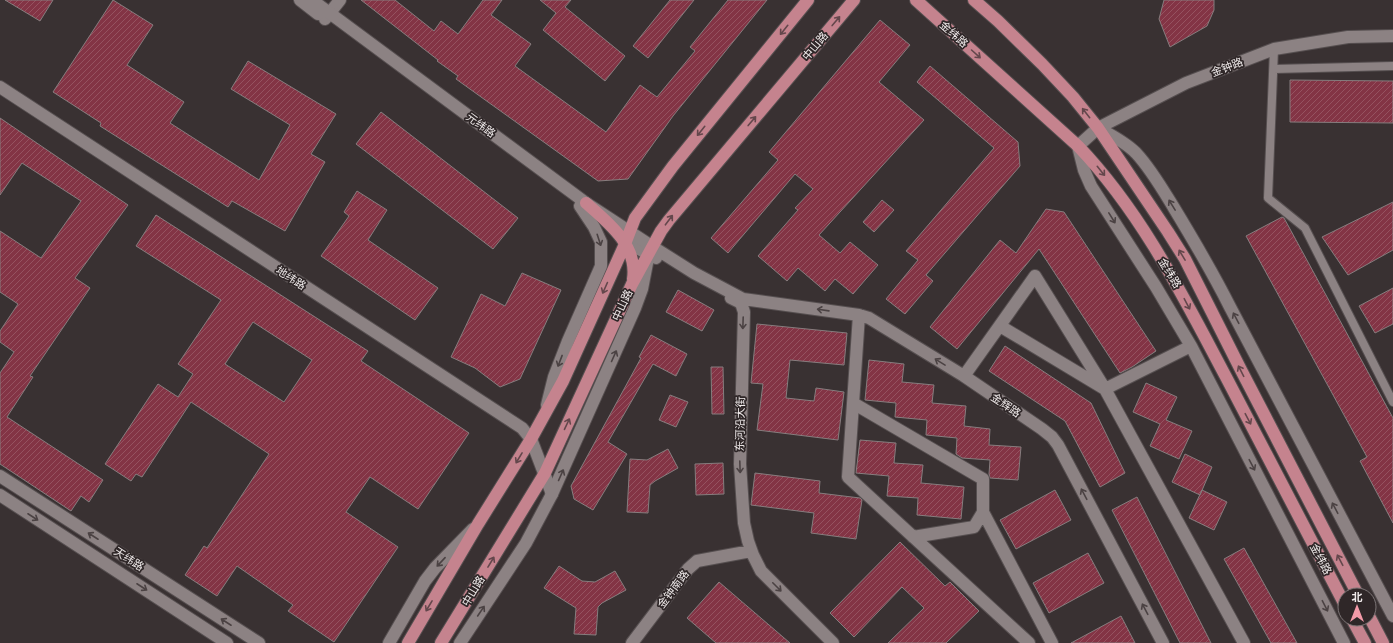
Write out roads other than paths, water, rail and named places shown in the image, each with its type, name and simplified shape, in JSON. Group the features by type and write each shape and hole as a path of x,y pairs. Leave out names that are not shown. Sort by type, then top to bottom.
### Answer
{"main road":[{"name":"中山路","path":"408,643 563,381 635,218 672,166 808,0"},
{"name":"中山路","path":"441,643 545,473 632,284 661,231 854,0"},
{"name":"金纬路","path":"916,0 1078,146 1100,169 1119,194 1174,280 1337,590"},
{"name":"金纬路","path":"974,0 1042,64 1073,97 1098,128 1145,196 1185,259 1354,587"},
{"path":"625,238 634,262 632,284"},
{"path":"1356,627 1365,643"},
{"path":"1375,627 1383,643"}],"street":[{"name":"元纬路","path":"300,0 327,16 583,205 625,238"},
{"name":"元纬路","path":"312,0 327,16"},
{"path":"327,16 340,0"},
{"name":"金钟路","path":"1078,146 1098,128 1186,83 1274,49 1348,37 1393,36"},
{"name":"地纬路","path":"0,87 522,428 530,439 545,473 552,494"},
{"path":"1098,128 1120,140 1136,153 1151,172 1197,246 1213,273 1393,616"},
{"path":"1078,146 1084,170 1091,186 1156,287 1191,346 1344,643"},
{"path":"546,412 554,377 562,355 601,266 601,242 583,205"},
{"name":"东河沿大街","path":"625,238 651,250 743,299"},
{"path":"460,643 526,543 552,494 635,308 642,289 651,250"},
{"name":"东河沿大街","path":"651,250 741,303 744,312 740,464 744,523 751,551 761,571 833,643"},
{"path":"964,376 1035,276 1106,389 1244,643"},
{"name":"金辉路","path":"743,299 860,315 869,318 964,376 1052,437 1058,445 1163,643"},
{"path":"860,315 848,477 1029,643"},
{"path":"1000,326 1106,389"},
{"path":"1106,389 1191,346"},
{"path":"853,403 983,480 983,512 1052,643"},
{"name":"天纬路","path":"0,476 259,643"},
{"name":"天纬路","path":"0,496 227,643"},
{"path":"913,537 974,527 983,512"},
{"path":"389,643 425,581 453,548 478,524"},
{"name":"金钟南路","path":"632,643 688,569 697,561 751,551"}],"lane":[{"path":"1274,49 1268,198 1305,228 1393,402"},
{"path":"1274,69 1393,66"}]}
